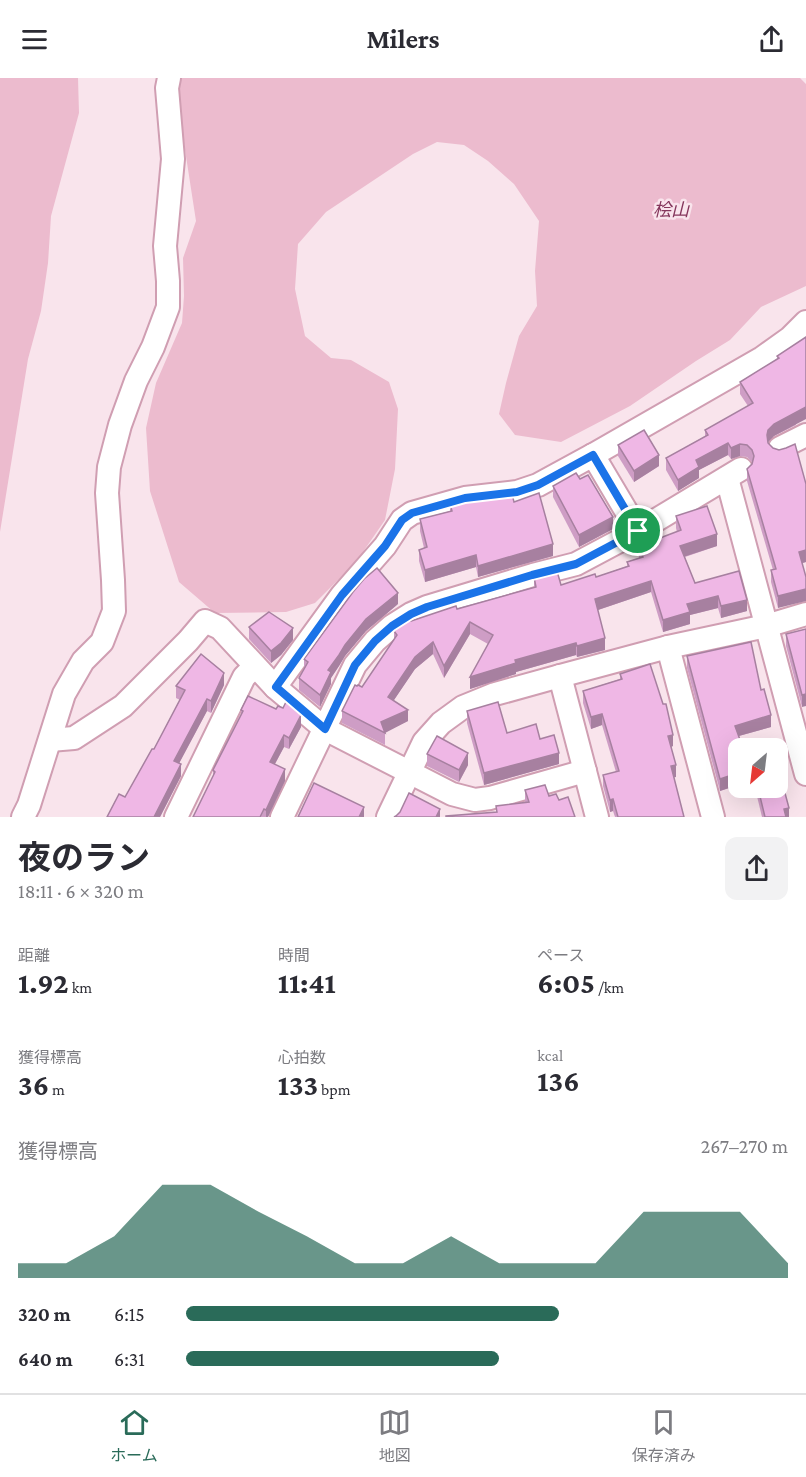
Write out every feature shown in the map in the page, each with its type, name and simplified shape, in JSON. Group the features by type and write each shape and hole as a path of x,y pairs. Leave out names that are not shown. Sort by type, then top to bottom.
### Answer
{"street":[{"path":"22,817 29,805 64,694 83,660 102,642 114,611 107,493 109,466 135,381 153,347 168,307 165,246 173,159 167,98 168,78"},
{"path":"276,687 342,595 385,546 402,520 412,513 465,498 517,492 538,485 762,358 790,338 806,322"},
{"path":"780,448 806,435"},
{"path":"593,455 638,531"},
{"path":"282,817 355,665 375,641 392,626 427,607 576,564 638,531 734,474 766,627 806,774"},
{"path":"388,817 424,742 441,723 463,707 495,694 561,676 668,647 766,627 806,614"},
{"path":"50,740 74,738 123,706 205,621 220,628 276,687 325,729 452,794 475,800 490,798 585,771"},
{"path":"668,647 713,817"},
{"path":"176,817 244,677 255,666"},
{"path":"561,676 597,817"}],"green space":[{"path":"0,78 78,78 79,113 51,216 48,263 41,311 28,359 0,532"},
{"name":"桧山","path":"182,78 800,78 806,84 806,286 761,307 730,340 630,406 561,442 515,435 499,414 519,336 537,306 535,271 539,221 514,184 488,161 464,145 437,142 413,154 326,212 298,244 295,289 305,336 331,358 351,360 389,382 398,409 395,469 385,520 356,562 315,603 286,612 215,613 179,582 150,491 146,428 156,383 182,323 183,258 196,221 179,111 177,87"}],"building":[{"path":"806,337 806,407 774,424 768,430 767,435 768,443 779,450 795,444 806,484 806,550 799,552 806,577 806,589 778,596 771,570 776,569 747,469 752,464 754,456 752,450 747,445 740,444 731,448 728,443 696,460 699,467 678,480 666,458 708,435 705,430 753,403 740,382 779,358 777,356"},
{"path":"644,430 659,455 634,471 618,445"},
{"path":"576,473 580,479 588,475 613,517 579,535 553,486"},
{"path":"539,493 553,544 478,566 476,555 425,570 419,550 427,547 420,519 452,511 450,504 468,500 512,494 514,502"},
{"path":"707,506 717,534 680,546 695,583 739,571 747,600 721,606 718,596 687,604 690,612 663,620 651,581 595,599 605,638 577,646 576,643 515,660 516,663 470,677 493,635 470,622 444,666 433,642 415,657 388,697 408,710 381,722 385,733 342,711 355,685 362,687 397,635 394,631 410,619 411,621 456,606 457,609 536,587 534,577 557,571 561,585 629,566 627,562 643,557 639,546 681,530 676,516"},
{"path":"377,568 398,593 366,619 345,645 328,670 331,672 320,695 299,678 308,662 304,659 353,592"},
{"path":"269,612 293,628 271,651 249,627"},
{"path":"806,629 806,694 802,695 786,634"},
{"path":"751,642 761,690 764,689 771,715 735,726 739,738 728,738 728,776 720,779 687,656"},
{"path":"201,654 224,673 211,701 207,699 174,761 181,764 154,817 107,817 119,794 125,797 154,749 185,690 176,686"},
{"path":"650,664 663,704 666,704 673,735 668,736 676,765 671,766 684,817 618,817 613,799 610,800 603,775 619,771 602,714 591,717 583,691 622,679 620,674"},
{"path":"248,696 276,709 278,706 283,708 286,702 301,715 289,738 284,735 270,762 285,769 266,810 264,809 260,817 193,817 215,772 213,770 243,711 241,710"},
{"path":"498,702 507,733 536,724 540,739 554,735 559,753 484,773 467,711"},
{"path":"437,736 468,753 459,770 427,754"},
{"path":"314,783 364,807 359,817 298,817"},
{"path":"545,785 549,796 556,794 559,800 568,797 575,817 446,817 497,812 496,806 529,802 525,790"},
{"path":"409,793 440,809 436,817 394,817 400,812"},
{"path":"760,798 786,798 789,808 784,809 786,817 765,817"}],"route":[{"path":"593,455 638,531 576,564 427,607 392,626 375,641 355,665 325,729 276,687 342,595 385,546 402,520 412,513 465,498 517,492 538,485 593,455"}]}
